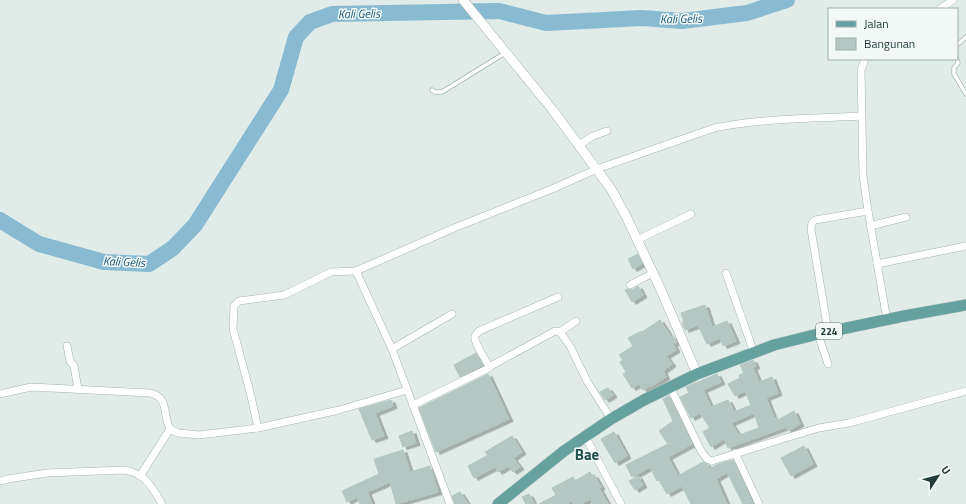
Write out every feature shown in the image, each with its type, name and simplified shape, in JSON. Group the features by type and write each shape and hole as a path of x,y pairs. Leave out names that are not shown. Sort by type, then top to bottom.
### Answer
{"main road":[{"name":"224","path":"498,504 585,436 611,419 644,400 697,374 774,345 823,332 966,305"}],"street":[{"path":"463,0 552,109 611,189 653,273 697,374"},
{"path":"941,8 953,0"},
{"path":"865,60 861,70 863,176 870,226 887,320"},
{"path":"258,428 233,328 235,304 244,300 284,295 331,272 356,271 434,236 552,189 597,169 714,128 730,125 788,120 861,116"},
{"path":"579,145 593,136 607,131"},
{"path":"828,364 811,229 812,223 815,220 868,211"},
{"path":"637,240 691,214"},
{"path":"870,226 906,218"},
{"path":"877,264 966,246"},
{"path":"356,271 392,349 450,504"},
{"path":"630,286 653,273"},
{"path":"726,273 754,353"},
{"path":"490,367 476,344 475,336 484,329 558,297"},
{"path":"392,349 452,314"},
{"path":"413,405 487,370 555,331 560,332 576,321"},
{"path":"560,332 564,336 587,381 611,419"},
{"path":"67,346 70,361 74,366 78,389"},
{"path":"0,394 31,387 142,392 156,395 164,404 170,429 140,476"},
{"path":"670,387 701,451 706,459 712,461 812,430 849,423 966,391"},
{"path":"170,429 178,433 199,435 258,428 339,410 407,390"},
{"path":"585,436 621,504"},
{"path":"735,453 760,504"},
{"path":"0,481 47,473 112,470 132,472 147,482 162,504"}],"lane":[{"path":"958,44 966,37"},
{"path":"432,90 438,92 444,90 506,52"},
{"path":"957,60 958,63 954,68 954,74 966,94"}],"building":[{"path":"638,254 642,264 633,269 628,259"},
{"path":"638,286 643,295 632,302 625,290 632,290"},
{"path":"705,305 712,327 727,321 736,341 723,346 720,338 707,344 698,325 685,330 682,323 684,322 681,313"},
{"path":"660,320 671,337 673,336 677,342 673,344 676,350 666,356 672,364 663,371 666,377 650,387 643,390 639,384 632,388 623,374 626,372 620,362 623,360 619,355 633,346 628,338 641,331 642,332"},
{"path":"476,353 483,365 460,377 454,365"},
{"path":"753,360 756,366 753,368 759,382 772,377 778,393 766,398 774,418 777,417 778,420 794,411 800,424 788,431 786,427 728,448 724,439 711,447 703,432 710,428 700,413 691,418 680,397 689,393 686,387 717,374 721,382 703,390 711,407 728,400 734,412 751,405 745,391 735,396 728,384 740,378 739,375 744,373 740,365","holes":["754,413 759,428 739,435 731,423"]},
{"path":"488,374 509,419 436,452 419,408"},
{"path":"608,388 613,395 605,400 600,392"},
{"path":"669,396 692,444 668,457 678,476 703,462 707,464 709,469 718,464 733,460 753,504 743,504 727,472 716,479 727,504 691,504 682,486 667,494 659,480 657,481 650,467 632,477 626,465 668,444 659,431 673,421 663,399"},
{"path":"391,400 393,406 375,413 384,436 372,440 359,409"},
{"path":"412,431 416,443 403,447 399,436"},
{"path":"614,432 627,456 615,463 601,439"},
{"path":"512,436 522,452 513,458 520,467 513,472 508,466 498,472 495,467 474,478 468,466 488,455 485,452"},
{"path":"804,446 813,464 791,476 781,458"},
{"path":"403,450 410,472 430,466 438,492 396,504 390,482 367,492 372,504 360,504 357,497 347,502 342,491 379,474 374,459"},
{"path":"590,472 592,476 594,475 601,487 599,488 608,504 593,504 590,499 581,504 573,504 572,501 566,504 539,504 556,495 552,488 573,477 575,481"},
{"path":"638,476 643,485 635,490 629,481"},
{"path":"460,492 468,504 455,504 452,496"},
{"path":"529,494 534,504 526,504 522,497"}],"waterway":[{"name":"Kali Gelis","path":"0,220 39,244 104,262 149,264 173,248 195,225 281,90 296,37 310,22 332,14 499,11 546,23 642,18 682,21 747,13 787,0"}],"district":[{"name":"Bae","path":"587,455"}]}
